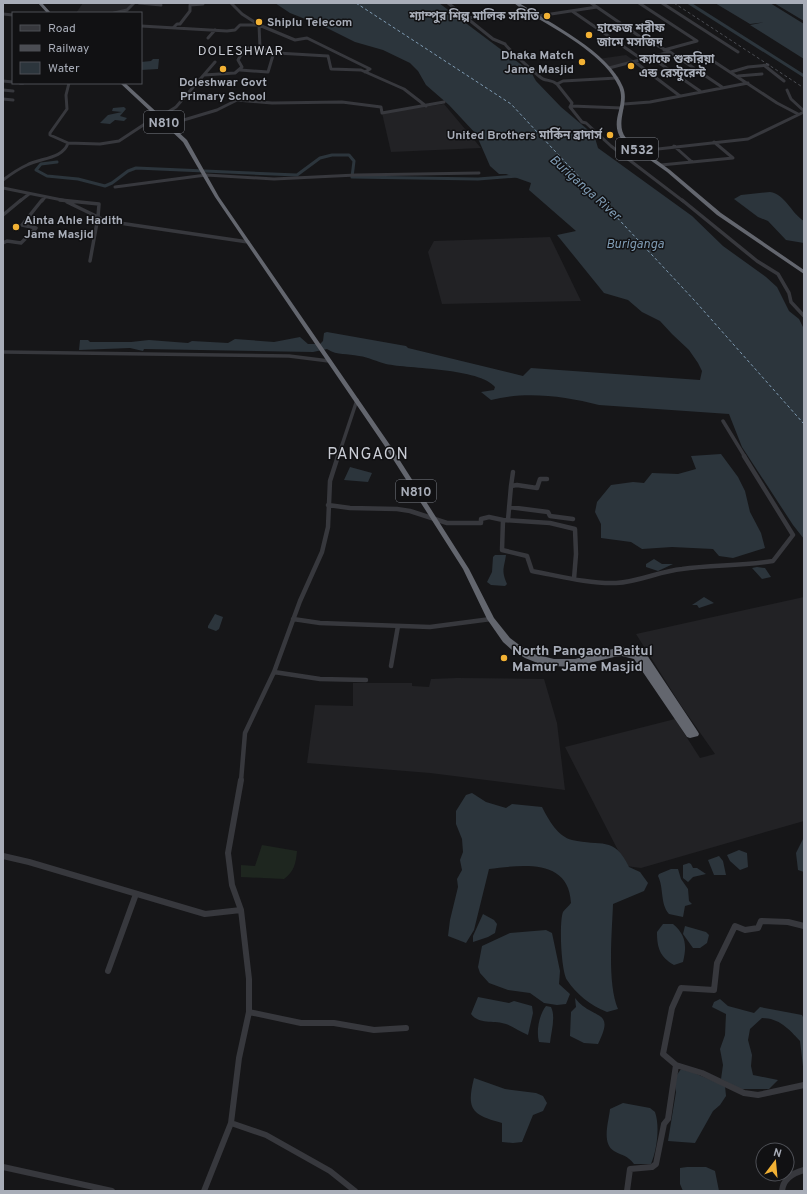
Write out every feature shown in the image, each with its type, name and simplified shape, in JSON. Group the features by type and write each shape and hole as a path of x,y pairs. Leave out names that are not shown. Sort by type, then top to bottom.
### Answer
{"highway":[{"path":"37,3 41,5"},
{"name":"N532","path":"516,3 538,16 609,68 617,78 622,90 623,106 619,119 619,134 640,151 661,165 718,213 804,272"},
{"name":"N810","path":"123,84 156,116 185,141 217,197 357,400 435,520 466,569 491,619 507,643 532,658 556,663 579,663 616,654 633,655 639,659 690,735 696,734 644,658 639,653 620,650 575,662 556,663"}],"street":[{"path":"118,12 127,10 134,3"},
{"path":"139,3 161,5"},
{"path":"231,3 242,14 259,25 295,40 307,38 370,69 365,72"},
{"path":"448,3 493,39 505,44 507,48 521,58 543,80 552,80 557,84 569,97 572,103 570,107 582,122 586,123 611,146 693,208 757,261 778,274 789,293 791,302 804,316"},
{"path":"591,3 642,38 670,52 722,88"},
{"path":"639,3 698,41 664,50"},
{"path":"662,3 738,52"},
{"path":"173,28 177,24 180,24 191,8 190,5 203,4"},
{"path":"191,8 206,7"},
{"path":"538,16 597,7"},
{"path":"467,18 528,11"},
{"path":"572,11 643,60"},
{"path":"142,26 234,31 240,25 259,25"},
{"path":"259,25 260,48"},
{"path":"208,38 215,30"},
{"path":"240,70 242,65 238,60 245,48 260,48 259,50 270,50 270,52 328,56 331,69 353,69 365,72 390,84 401,87 426,106"},
{"path":"698,51 777,103 798,114"},
{"path":"204,75 233,73 240,70 268,72 274,52"},
{"path":"609,68 652,58 670,52"},
{"path":"652,58 700,91"},
{"path":"69,84 66,95 67,109 50,135 68,143 100,144 119,141 156,116 168,112 176,107 215,62"},
{"path":"635,62 680,96"},
{"path":"731,72 748,67 767,66 784,80"},
{"path":"738,76 762,74"},
{"path":"557,84 563,81 617,78"},
{"path":"571,106 623,106 748,83"},
{"path":"3,90 13,91"},
{"path":"640,151 674,146 748,139 804,111 791,99 787,90"},
{"path":"3,99 13,100"},
{"path":"167,125 216,110 237,100 272,103 342,102 381,107 382,113 444,102"},
{"path":"661,165 733,158 714,142"},
{"path":"3,180 38,160 53,157 65,150 68,143"},
{"path":"674,146 692,162"},
{"path":"115,187 205,175 274,179 347,175 479,173"},
{"path":"3,188 64,201 99,204 90,261"},
{"path":"3,215 29,194"},
{"path":"3,243 7,241 21,243 36,228 22,225 45,197"},
{"path":"64,201 106,220 248,242"},
{"path":"96,223 106,220"},
{"path":"3,352 288,356 328,359"},
{"path":"204,1191 230,1123 239,1058 249,1012 250,979 242,910 232,885 228,853 240,792 245,733 274,672 293,619 322,552 328,527 328,505 332,469 357,400"},
{"path":"513,472 502,550 527,556 532,571 574,579 616,583 645,579 680,569 749,565 773,561 793,535 723,421"},
{"path":"511,486 517,485 537,488 540,479 547,480"},
{"path":"328,505 350,508 397,509 410,511 435,520 462,524 481,523 481,518 489,517 506,520 550,523 575,529 576,554 574,579"},
{"path":"509,507 548,512 550,516 573,519"},
{"path":"293,619 430,627 491,619"},
{"path":"391,666 398,626"},
{"path":"274,672 320,679 366,680"},
{"path":"3,856 29,862 205,914 242,910"},
{"path":"108,972 136,894"},
{"path":"804,926 788,922 761,921 758,928 745,930 735,926 717,964 714,990 681,988 672,1008 663,1054 676,1065 702,1073 744,1093 758,1095 804,1085"},
{"path":"249,1012 302,1023 334,1023 374,1030 406,1028"},
{"path":"627,1191 630,1169 652,1167 656,1164 664,1124 668,1119 676,1065"},
{"path":"230,1123 266,1135 330,1171 355,1191"},
{"path":"3,1167 112,1191"},
{"path":"782,1191 784,1181 796,1172 804,1170"}],"shaded area":[{"path":"83,3 132,3 125,11 122,12 77,12"},
{"path":"626,55 636,62 609,68 598,59"},
{"path":"444,104 481,148 391,152 382,113"},
{"path":"550,237 581,301 442,304 428,252 434,241"},
{"path":"804,597 804,821 641,868 626,866 565,747 675,719 700,758 715,754 680,704 636,634"},
{"path":"431,679 544,679 557,723 565,790 430,773 307,763 315,705 353,706 353,683 412,683 412,686 429,687"},
{"path":"262,845 297,851 294,867 284,879 241,877 241,865 255,866"}],"water":[{"name":"Buriganga","path":"275,3 439,3 531,72 536,81 561,107 587,129 595,138 598,148 692,216 723,246 766,277 777,287 789,311 799,319 804,329 804,539 793,525 742,447 729,414 599,405 559,397 531,395 504,397 491,400 481,392 494,390 495,387 487,381 475,376 444,370 386,364 355,355 335,353 327,349 313,352 144,349 143,351 130,348 79,350 80,340 88,340 90,342 131,342 149,340 188,343 192,341 228,343 235,339 274,342 300,337 308,344 320,344 323,341 324,333 327,332 406,346 408,348 523,376 531,368 700,380 702,371 689,350 660,321 642,312 628,300 604,293 557,235 576,231 529,190 531,183 506,174 499,174 490,166 476,134 449,105 426,85 418,71 410,63 383,50 355,42 323,26 290,13"},
{"path":"715,3 770,3 804,24 804,59 750,25 765,22 750,24"},
{"path":"774,3 804,3 804,21"},
{"path":"153,59 159,59 158,69 142,70 142,62 151,61"},
{"path":"124,107 126,109 120,116 127,118 124,121 115,120 110,124 100,123 108,115 122,112 112,111 113,108"},
{"path":"770,192 780,196 799,218 804,221 804,243 786,240 768,221 758,217 734,199 741,195"},
{"path":"721,454 738,477 745,491 750,512 761,533 765,548 733,558 719,556 713,549 672,547 642,549 631,542 601,538 601,524 595,512 597,502 611,485 633,482 644,483 652,473 678,474 696,469 691,456"},
{"path":"350,467 372,473 368,482 344,480"},
{"path":"495,555 506,555 504,576 507,584 505,586 491,585 487,582 492,572 493,557"},
{"path":"654,559 662,564 673,564 658,571 646,567 646,564"},
{"path":"752,568 765,568 771,577 762,579"},
{"path":"704,597 714,603 699,608 697,605 692,605"},
{"path":"215,614 223,617 219,629 216,631 208,628"},
{"path":"472,793 486,802 506,808 512,804 542,807 550,822 562,835 572,840 612,846 618,850 629,867 640,872 648,883 644,891 613,904 611,972 612,986 618,1009 607,1012 595,1006 584,999 567,980 563,967 561,926 563,912 571,903 568,888 562,878 553,871 529,866 489,869 474,930 466,943 448,936 450,920 458,887 457,879 462,870 460,860 463,852 462,839 456,824 456,811 466,795"},
{"path":"804,837 804,872 798,870 796,853"},
{"path":"739,850 747,853 748,867 740,870 730,861 727,855"},
{"path":"719,856 723,861 726,875 714,875 708,860"},
{"path":"689,863 693,868 697,868 706,874 693,877 688,882 683,878 683,865"},
{"path":"671,869 678,869 681,879 688,889 689,901 692,904 685,906 683,917 669,914 664,906 658,876 659,874"},
{"path":"483,914 494,920 497,924 495,933 473,942 473,936"},
{"path":"663,924 673,924 681,932 685,946 683,962 674,965 665,959 660,952 657,932"},
{"path":"685,926 706,932 709,935 707,943 700,948 693,948 683,934"},
{"path":"546,930 552,933 560,971 559,984 570,994 566,1004 557,1005 544,1003 530,993 508,990 489,983 480,973 478,967 482,946 510,933"},
{"path":"478,997 509,1003 514,1001 532,1006 533,1013 528,1035 506,1024 478,1020 474,1017 471,1014"},
{"path":"575,998 582,1005 600,1016 603,1020 605,1025 598,1044 584,1043 570,1036 571,1012 576,1007"},
{"path":"720,999 728,1006 754,1013 760,1007 802,1015 804,1019 804,1075 800,1041 788,1028 779,1022 768,1018 762,1018 750,1029 748,1040 752,1055 751,1066 753,1075 778,1080 769,1089 740,1089 721,1079 723,1065 720,1049 725,1035 726,1014 712,1007 714,1002"},
{"path":"546,1006 551,1007 553,1015 550,1043 539,1042 538,1038 540,1018"},
{"path":"681,1069 725,1086 726,1096 720,1105 713,1111 695,1143 668,1141 676,1092 674,1079"},
{"path":"474,1078 505,1089 536,1093 543,1096 547,1103 543,1111 533,1115 522,1142 502,1142 502,1123 484,1117 474,1110 471,1104 471,1097"},
{"path":"623,1103 650,1108 655,1112 657,1118 657,1138 651,1164 634,1164 627,1157 614,1151 608,1143 607,1132 610,1109"},
{"path":"706,1167 715,1171 719,1191 683,1191 680,1184 680,1168"}],"waterway":[{"path":"689,3 804,76"},
{"path":"57,162 41,164 36,170 47,176 78,179 105,186 112,183 128,171 136,168 297,175 320,158 332,155 349,155 354,161 352,177 478,179 518,176"}],"ferry route":[{"path":"356,3 511,104 695,301 804,424"}],"railway":[{"path":"674,3 804,88"}],"place":[{"name":"শ্যাম্পুর শিল্প মালিক সমিতি","path":"547,16"},
{"name":"Shiplu Telecom","path":"259,22"},
{"name":"হাফেজ শরীফ জামে মসজিদ","path":"589,35"},
{"name":"Dhaka Match Jame Masjid","path":"582,62"},
{"name":"ক্যাফে শুকরিয়া এন্ড রেস্টুরেন্ট","path":"631,66"},
{"name":"Doleshwar Govt Primary School","path":"223,69"},
{"name":"United Brothers মার্কিন ব্রাদার্স","path":"610,135"},
{"name":"Ainta Ahle Hadith Jame Masjid","path":"16,227"},
{"name":"North Pangaon Baitul Mamur Jame Masjid","path":"504,658"}],"district":[{"name":"DOLESHWAR","path":"241,50"},
{"name":"PANGAON","path":"368,453"}],"water label":[{"name":"Buriganga River","path":"586,187"}]}
